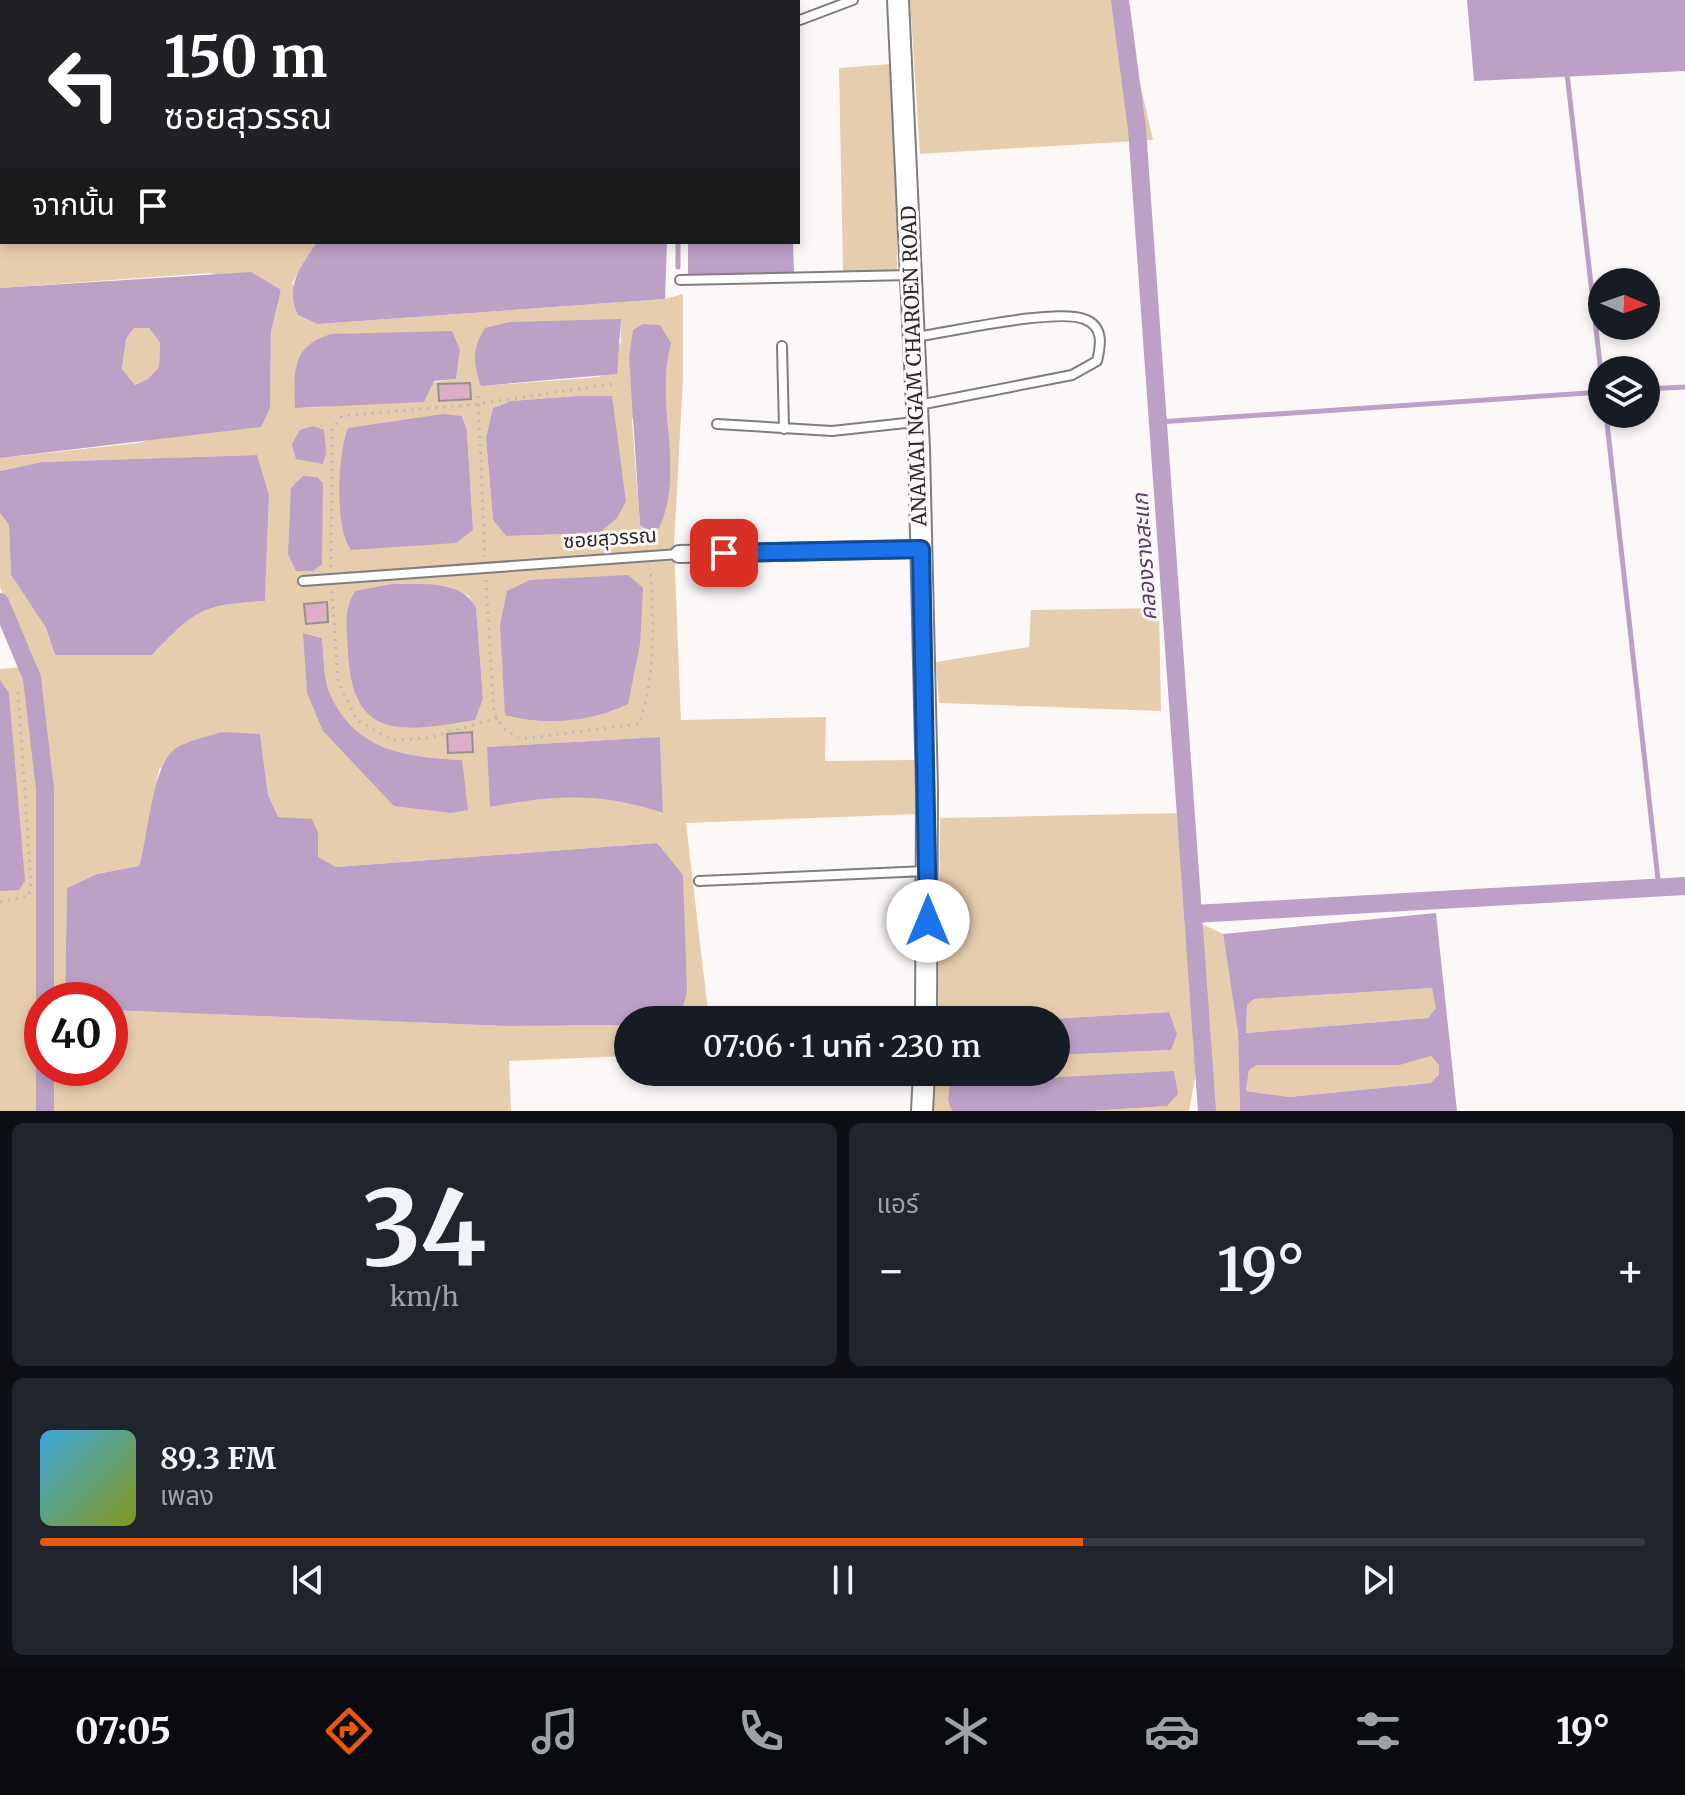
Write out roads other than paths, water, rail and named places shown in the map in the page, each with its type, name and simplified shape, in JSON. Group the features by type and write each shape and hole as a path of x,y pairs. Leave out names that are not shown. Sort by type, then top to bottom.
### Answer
{"street":[{"name":"ANAMAI NGAM CHAROEN ROAD","path":"898,0 921,549 927,871 926,1006"},
{"name":"ซอยสุวรรณ","path":"679,554 921,549"},
{"path":"922,1111 923,1086"}],"lane":[{"path":"800,20 853,0"},
{"path":"680,280 911,275"},
{"path":"717,424 832,431 917,414 1072,375 1097,361 1101,345 1099,330 1085,319 1060,316 914,337"},
{"path":"782,346 784,429"},
{"name":"ซอยสุวรรณ","path":"303,581 679,554"},
{"path":"699,881 927,871"}],"waterway":[{"name":"คลองรางสะแก","path":"1120,0 1137,129 1207,1111"},
{"path":"1567,73 1599,356"},
{"path":"678,244 678,267"},
{"path":"1660,388 1685,387"},
{"path":"1158,422 1588,393"},
{"path":"1608,428 1659,888"},
{"path":"0,602 32,678 45,789 45,982"},
{"path":"1194,914 1685,886"},
{"path":"45,1086 45,1111"}]}
